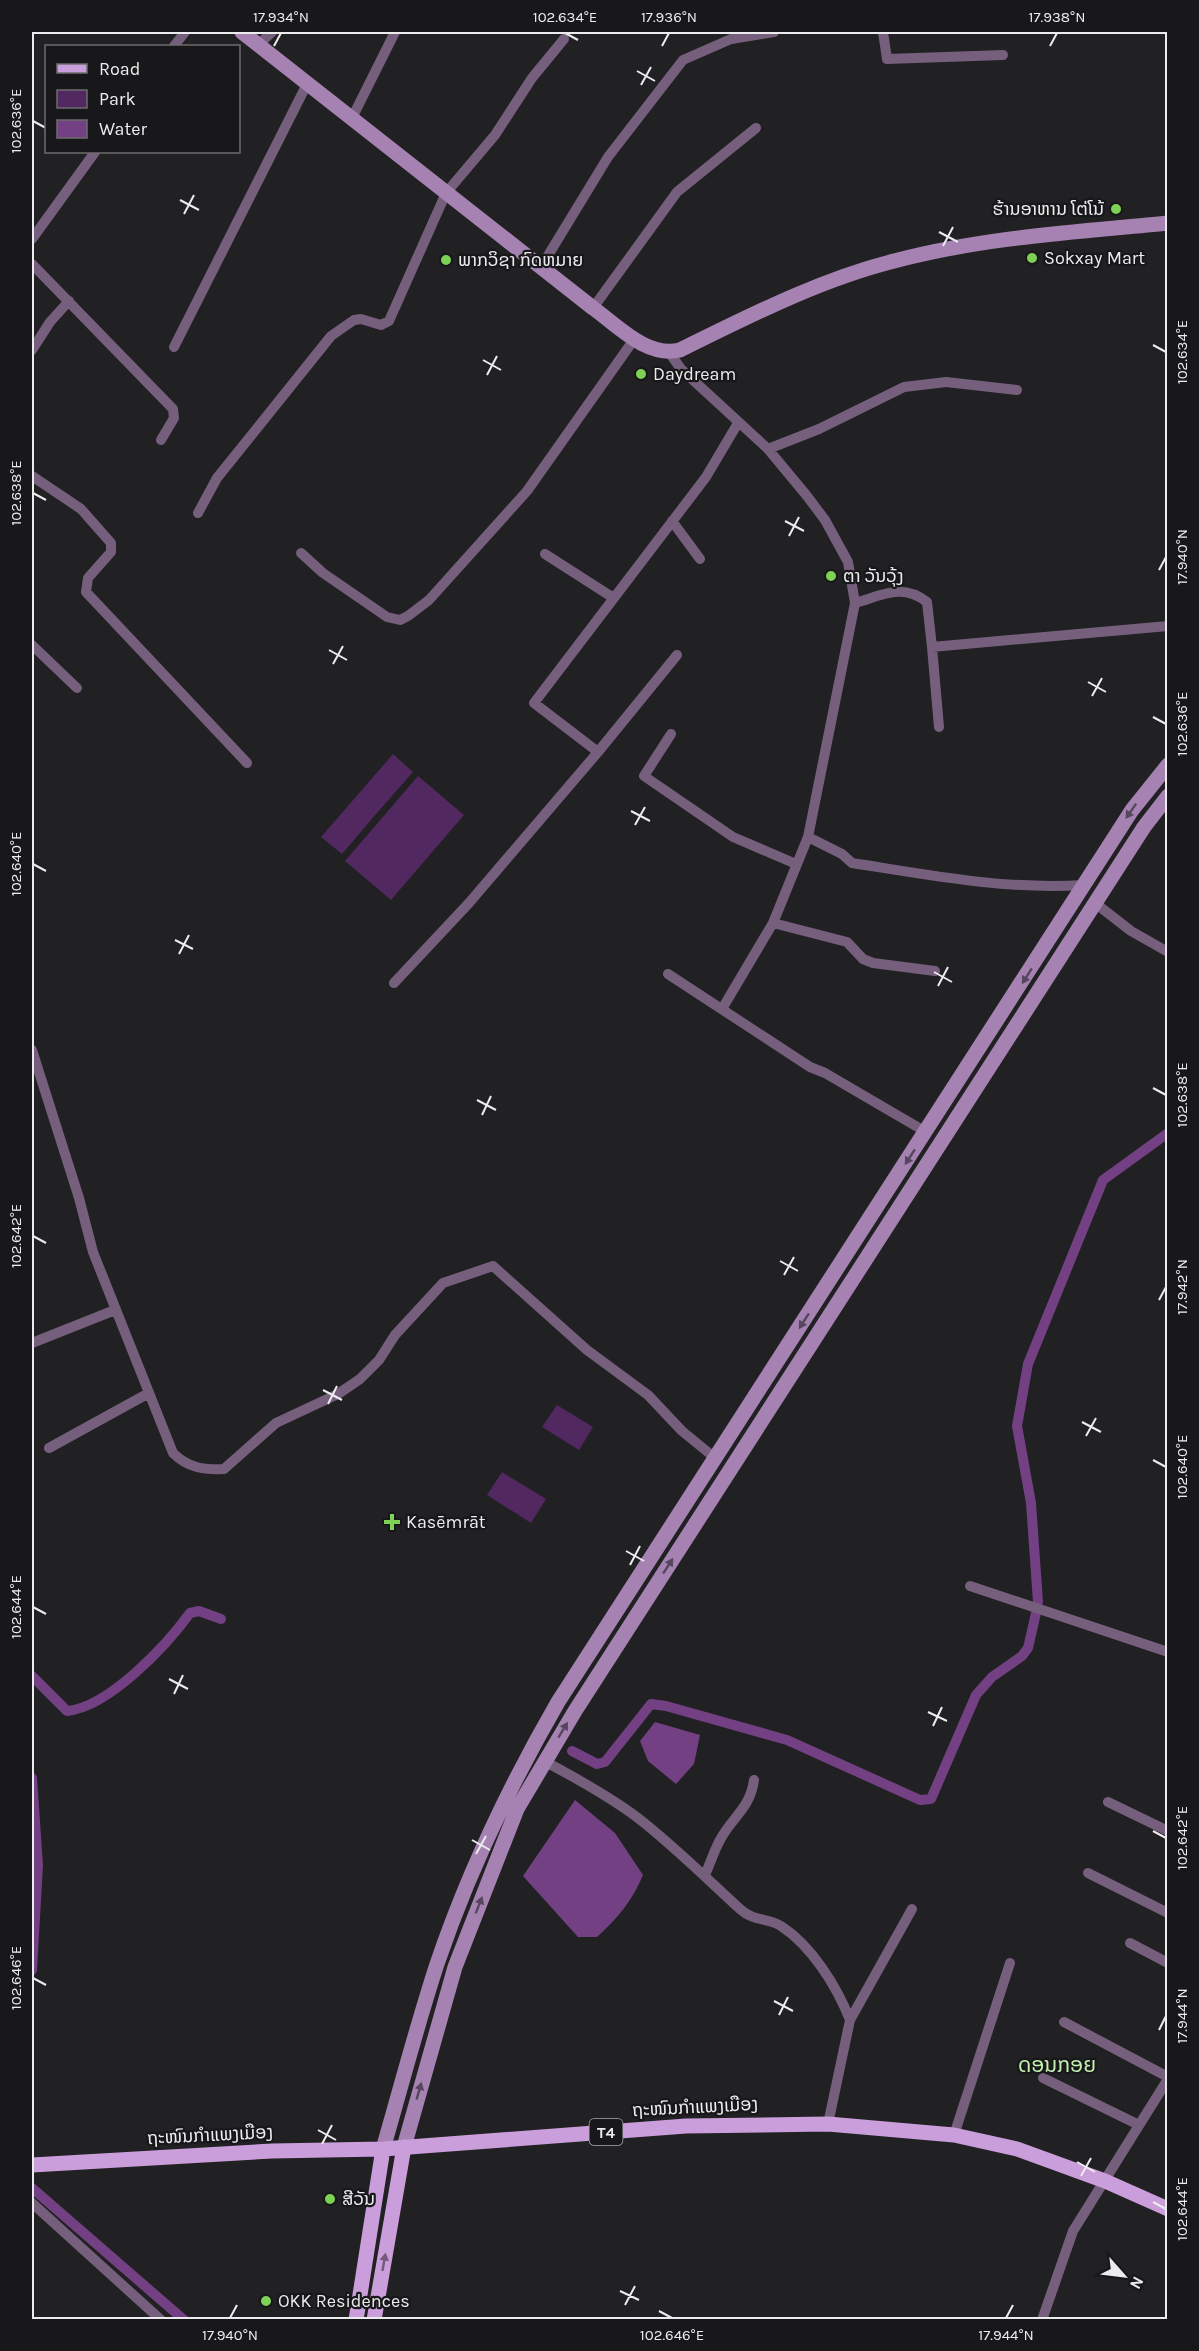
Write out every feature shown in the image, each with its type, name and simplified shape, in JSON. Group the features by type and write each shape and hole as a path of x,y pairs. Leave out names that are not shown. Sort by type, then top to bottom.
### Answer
{"main road":[{"name":"ຖະໜົນກຳແພງເມືອງ","path":"32,2165 272,2151 383,2149 686,2126 828,2124 954,2135 1017,2149 1105,2181 1167,2209"},
{"path":"375,2319 404,2147"},
{"path":"356,2319 383,2149"}],"street":[{"path":"175,45 185,32"},
{"path":"242,32 541,267 653,350 669,352 835,279 898,260 1041,236 1167,223"},
{"path":"259,44 272,32"},
{"path":"352,118 395,32"},
{"path":"541,267 608,157 683,60 730,39 774,32"},
{"path":"882,32 887,59 1003,55"},
{"path":"198,513 217,478 332,336 354,320 362,319 381,325 389,321 446,193 495,135 532,78 564,39"},
{"path":"174,347 307,84"},
{"path":"594,308 677,192 756,128"},
{"path":"32,239 94,153"},
{"path":"32,264 173,409 174,418 161,440"},
{"path":"32,350 50,322 69,301"},
{"path":"301,553 323,573 387,617 400,620 408,616 429,600 527,491 635,338"},
{"path":"669,352 681,369 768,449 825,520 848,562 855,603 808,837 773,923 722,1009"},
{"path":"768,449 819,429 904,387 946,382 1017,390"},
{"path":"597,752 534,703 612,597 706,477 738,423"},
{"path":"32,476 81,509 111,543 111,552 88,578 86,592 247,763"},
{"path":"672,521 700,559"},
{"path":"545,554 612,597"},
{"path":"855,603 901,590 916,593 927,602 939,727"},
{"path":"932,647 1167,626"},
{"path":"32,645 77,688"},
{"path":"394,983 470,903 677,655"},
{"path":"671,734 645,776 733,837 796,864"},
{"path":"383,2149 438,1963 501,1805 558,1702 1132,810 1167,765"},
{"path":"404,2147 455,1967 517,1809 544,1761 1095,903 1167,796"},
{"path":"808,837 842,854 852,863 956,880 1029,887 1084,885"},
{"path":"1095,903 1131,931 1167,952"},
{"path":"773,923 847,942 863,959 873,963 935,971"},
{"path":"668,974 810,1067 825,1073 926,1132"},
{"path":"32,1050 79,1198 93,1252 115,1310 173,1454 191,1467 224,1469 276,1423 338,1394 360,1379 379,1360 395,1335 443,1283 493,1266 587,1350 648,1395 682,1431 715,1458"},
{"path":"32,1343 115,1310"},
{"path":"49,1448 149,1393"},
{"path":"970,1586 1167,1652"},
{"path":"618,1611 633,1621"},
{"path":"544,1761 637,1817 705,1875 748,1916 780,1926 804,1947 843,2001 850,2020"},
{"path":"705,1875 720,1839 742,1814 754,1780"},
{"path":"1108,1802 1167,1831"},
{"path":"1088,1873 1167,1913"},
{"path":"828,2124 850,2020 912,1909"},
{"path":"1130,1942 1167,1964"},
{"path":"954,2135 1010,1963"},
{"path":"1042,2319 1073,2231 1167,2078 1064,2022"},
{"path":"1043,2078 1138,2125"},
{"path":"32,2203 161,2319"}],"green space":[{"path":"393,754 413,772 342,854 321,837"},
{"path":"418,776 464,815 391,900 345,861"},
{"path":"557,1405 593,1427 579,1450 542,1427"},
{"path":"502,1472 546,1499 531,1523 487,1495"}],"water":[{"path":"655,1722 700,1735 694,1764 676,1784 648,1761 640,1741"},
{"path":"575,1800 615,1833 643,1875 624,1909 597,1937 578,1937 523,1876"}],"waterway":[{"path":"1038,1602 1031,1503 1017,1426 1028,1364 1103,1180 1168,1133"},
{"path":"32,1676 67,1711 83,1707 101,1699 135,1673 167,1642 190,1613 199,1611 221,1619"},
{"path":"572,1751 597,1764 605,1762 651,1704 666,1706 787,1740 920,1800 931,1799 976,1695 992,1677 1022,1656 1028,1648 1036,1613"},
{"path":"32,1778 38,1865 32,1970"},
{"path":"32,2188 184,2320"}],"place":[{"name":"ຮ້ານອາຫານ ໂຕ່ໂນ້","path":"1116,209"},
{"name":"Sokxay Mart","path":"1032,258"},
{"name":"ພາກວິຊາ ກົດຫມາຍ","path":"446,260"},
{"name":"Daydream","path":"641,374"},
{"name":"ຕາ ວັນວຸ້ງ","path":"831,576"},
{"name":"Kasēmrāt","path":"392,1522"},
{"name":"ສີວັນ","path":"330,2199"},
{"name":"OKK Residences","path":"266,2301"}],"district":[{"name":"ດອນກອຍ","path":"1057,2065"}]}
